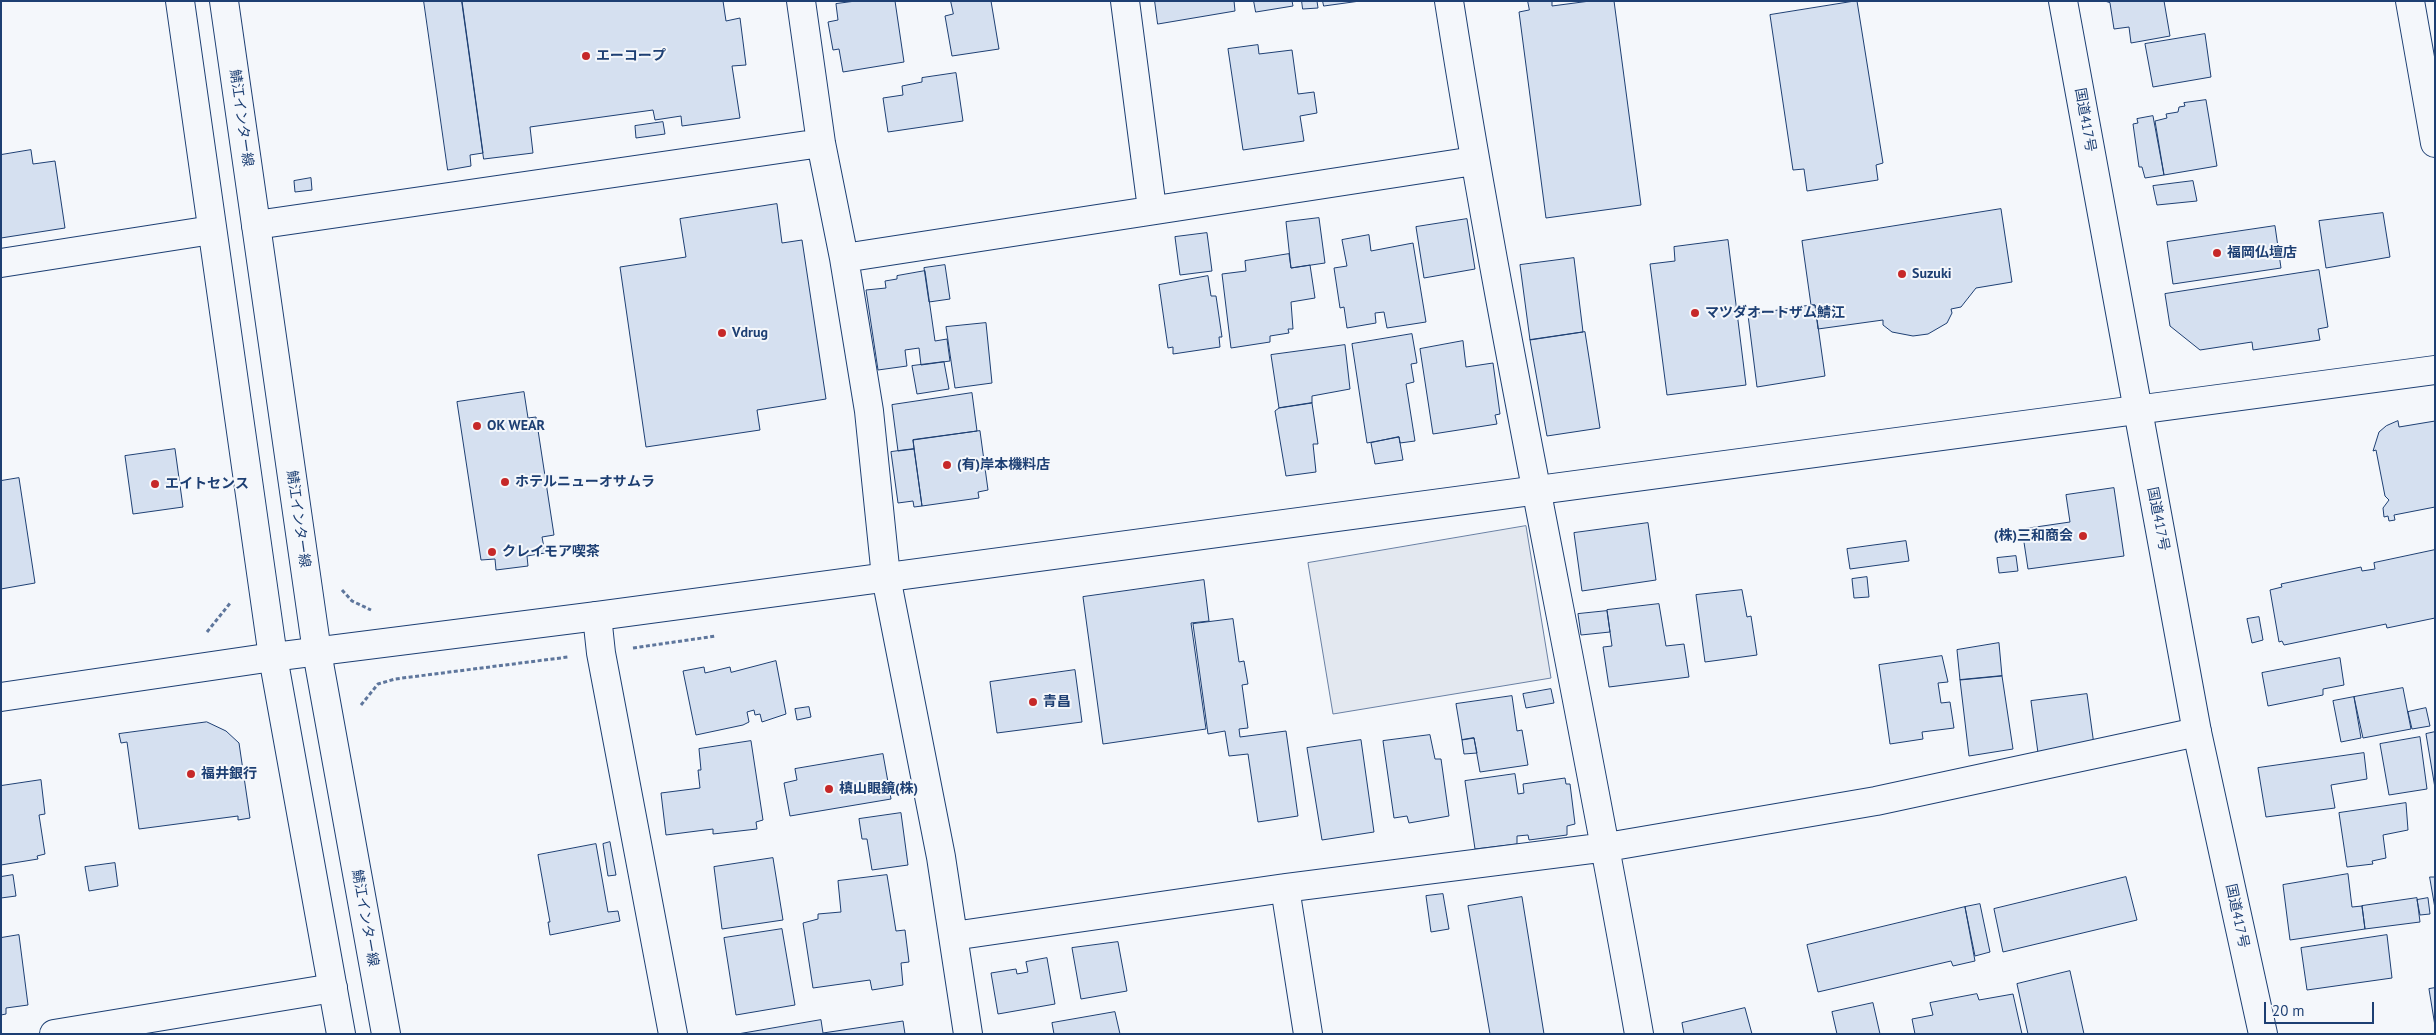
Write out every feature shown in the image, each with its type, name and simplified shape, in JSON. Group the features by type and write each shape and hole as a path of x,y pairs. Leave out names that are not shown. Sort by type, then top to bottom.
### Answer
{"main road":[{"path":"180,1 273,657 341,1034"},
{"name":"鯖江インター線","path":"224,1 317,652 386,1034"},
{"path":"801,1 822,143 870,411 886,577 941,857 968,1034"},
{"path":"1125,1 1152,209"},
{"path":"1450,1 1474,161 1607,847 1639,1034"},
{"name":"国道417号","path":"2063,1 2197,732 2263,1034"},
{"path":"2410,1 2435,143"},
{"path":"256,225 822,143"},
{"path":"844,258 1152,209 1474,161"},
{"path":"1,263 212,230"},
{"path":"1,697 273,657 597,616 2435,370"},
{"path":"597,616 601,653 672,1034"},
{"path":"953,936 1285,888 1607,847 1876,801 2197,732"},
{"path":"1285,888 1308,1034"},
{"path":"54,1034 332,988"}],"path":[{"path":"339,582 341,588 352,601 377,613"},
{"path":"205,635 233,599"},
{"path":"359,708 378,684 395,679 719,636"}],"shaded area":[{"path":"1526,526 1551,678 1333,714 1308,563"}],"building":[{"path":"424,1 462,1 483,153 470,155 471,166 448,170"},
{"path":"462,1 723,1 726,21 740,18 746,65 732,66 740,118 682,126 681,116 655,120 653,110 530,127 533,153 484,159"},
{"path":"856,1 895,1 904,62 843,72 839,49 833,50 828,22 838,20 836,4"},
{"path":"951,1 991,1 999,49 952,56 945,16 953,14"},
{"path":"1155,1 1234,1 1235,11 1158,24"},
{"path":"1254,1 1292,1 1293,6 1256,12"},
{"path":"1302,1 1317,1 1318,8 1303,9"},
{"path":"1323,1 1360,1 1324,6"},
{"path":"1528,1 1552,1 1552,6 1590,1 1614,1 1641,205 1546,218 1519,12 1529,10"},
{"path":"1857,1 1883,163 1876,165 1878,180 1807,191 1804,169 1793,170 1770,15"},
{"path":"2105,1 2164,1 2170,36 2131,43 2129,27 2114,29 2110,3"},
{"path":"2205,34 2211,77 2153,87 2145,44"},
{"path":"1258,45 1259,54 1292,50 1298,94 1314,92 1317,113 1300,116 1304,141 1243,150 1228,49"},
{"path":"956,73 963,121 888,132 883,98 903,95 902,86 922,82 922,78"},
{"path":"2206,100 2217,166 2164,175 2155,121 2167,118 2166,114 2178,112 2179,107 2185,106 2184,103"},
{"path":"2153,116 2164,175 2145,178 2142,167 2139,167 2133,124 2138,123 2137,119"},
{"path":"663,122 665,134 636,138 635,126"},
{"path":"31,150 33,164 55,161 65,228 1,238 1,155"},
{"path":"311,178 312,190 295,192 294,181"},
{"path":"2193,181 2197,201 2157,205 2153,186"},
{"path":"777,204 782,243 802,240 826,399 757,410 760,430 646,447 620,267 686,257 680,219"},
{"path":"2001,209 2012,282 1976,288 1961,307 1951,309 1952,313 1947,323 1928,334 1913,336 1892,332 1883,325 1883,320 1818,329 1815,305 1811,305 1802,241"},
{"path":"2383,213 2390,257 2326,268 2319,221"},
{"path":"1319,218 1325,263 1291,268 1286,222"},
{"path":"1467,219 1475,269 1424,278 1416,227"},
{"path":"2275,226 2281,268 2173,284 2167,242"},
{"path":"1207,233 1212,271 1180,275 1175,237"},
{"path":"1369,235 1371,251 1413,243 1426,322 1387,328 1384,312 1375,313 1376,323 1347,328 1344,307 1340,308 1334,268 1347,266 1342,240"},
{"path":"1728,240 1746,385 1667,395 1650,264 1675,261 1674,247"},
{"path":"1289,254 1291,268 1310,265 1315,298 1291,302 1293,329 1288,329 1289,333 1270,336 1270,342 1231,348 1222,274 1246,271 1245,261"},
{"path":"1574,258 1583,332 1530,340 1520,265"},
{"path":"945,265 950,299 929,302 924,268"},
{"path":"2319,270 2328,327 2318,329 2320,340 2253,350 2252,342 2200,350 2170,326 2165,294"},
{"path":"925,271 935,341 947,339 950,361 921,365 919,348 905,350 907,366 878,370 866,290 886,288 885,281 897,279 897,276"},
{"path":"1208,276 1211,296 1216,296 1222,337 1219,337 1220,347 1173,354 1173,347 1168,348 1159,285"},
{"path":"1815,305 1825,376 1757,387 1748,315"},
{"path":"986,323 992,383 955,388 946,327"},
{"path":"1585,332 1600,428 1547,436 1530,340"},
{"path":"1412,334 1417,363 1411,364 1414,382 1406,384 1415,441 1400,443 1399,437 1367,443 1352,344"},
{"path":"1463,341 1466,367 1493,363 1500,414 1495,415 1497,424 1433,434 1420,349"},
{"path":"1345,345 1350,389 1312,396 1312,403 1279,408 1271,355"},
{"path":"944,362 949,389 917,394 912,366"},
{"path":"524,392 528,418 536,417 554,535 542,537 545,553 527,556 528,566 496,570 495,559 481,560 457,402"},
{"path":"972,393 977,431 913,440 914,449 898,451 892,405"},
{"path":"1312,403 1318,444 1313,444 1316,472 1286,476 1275,411 1279,408"},
{"path":"2398,421 2399,427 2435,421 2435,507 2394,515 2395,520 2389,521 2388,516 2384,517 2383,508 2389,500 2385,496 2376,450 2373,451 2379,432 2386,426"},
{"path":"980,431 988,490 978,492 979,498 922,506 913,440"},
{"path":"1399,437 1403,460 1375,464 1371,443"},
{"path":"175,449 183,507 133,514 125,456"},
{"path":"914,449 922,506 914,507 913,501 898,503 891,452"},
{"path":"19,478 35,583 1,589 1,481"},
{"path":"2114,488 2124,556 2028,569 2022,529 2070,522 2066,495"},
{"path":"1648,523 1656,580 1582,591 1574,533"},
{"path":"1906,541 1909,561 1850,569 1847,549"},
{"path":"2435,550 2435,618 2387,628 2386,624 2284,645 2282,641 2279,642 2270,590 2282,587 2281,584 2361,567 2362,571 2375,569 2374,563"},
{"path":"2016,556 2018,571 1999,573 1997,558"},
{"path":"1867,577 1869,597 1854,598 1852,579"},
{"path":"1204,580 1209,621 1191,623 1206,729 1103,744 1083,597"},
{"path":"1742,590 1747,617 1751,616 1757,655 1705,662 1696,595"},
{"path":"1659,604 1666,646 1684,644 1689,677 1609,687 1603,647 1612,646 1607,610"},
{"path":"1607,611 1610,632 1581,635 1578,614"},
{"path":"2259,617 2263,640 2252,643 2247,619"},
{"path":"1233,619 1239,662 1244,661 1248,684 1242,685 1248,728 1239,729 1240,737 1286,731 1298,816 1258,822 1248,754 1229,756 1225,731 1208,734 1193,624"},
{"path":"1999,643 2002,676 1960,680 1957,650"},
{"path":"1942,656 1948,682 1938,683 1941,703 1950,702 1954,728 1922,732 1923,739 1890,744 1879,665"},
{"path":"2340,658 2344,685 2323,689 2323,695 2268,706 2262,673"},
{"path":"776,661 786,714 762,722 760,714 755,715 754,710 747,712 749,722 743,725 696,735 683,671 704,667 705,673 730,667 731,672"},
{"path":"1075,670 1082,722 997,733 990,682"},
{"path":"2002,676 2013,749 1969,756 1960,680"},
{"path":"2403,688 2411,729 2363,738 2354,697"},
{"path":"1551,689 1554,703 1526,708 1523,694"},
{"path":"2087,694 2094,745 2038,753 2031,701"},
{"path":"1512,696 1517,731 1522,730 1528,765 1480,772 1474,738 1462,740 1456,704"},
{"path":"2354,697 2361,738 2341,742 2333,701"},
{"path":"809,707 811,717 797,720 795,709"},
{"path":"2426,708 2430,726 2412,729 2408,712"},
{"path":"207,722 226,731 239,743 250,818 238,820 238,816 139,829 127,742 121,743 119,734"},
{"path":"2435,732 2435,788 2426,734"},
{"path":"1430,735 1435,759 1441,759 1449,816 1409,823 1407,816 1394,818 1383,741"},
{"path":"2420,737 2427,789 2389,795 2380,744"},
{"path":"1474,738 1477,753 1464,754 1462,740"},
{"path":"1361,740 1374,832 1322,840 1307,748"},
{"path":"751,741 763,820 756,822 757,829 713,834 713,829 666,835 661,793 700,788 698,770 701,770 699,749"},
{"path":"2364,753 2367,779 2331,785 2335,808 2266,817 2258,768"},
{"path":"883,754 891,799 790,816 784,783 797,780 795,769"},
{"path":"1515,774 1518,794 1524,793 1523,784 1565,778 1566,784 1570,784 1575,824 1567,826 1567,835 1529,840 1528,835 1517,836 1517,844 1475,849 1465,781"},
{"path":"41,780 45,814 39,815 45,854 37,856 38,859 1,865 1,786"},
{"path":"2406,803 2408,830 2383,835 2386,858 2372,861 2373,864 2347,867 2339,813"},
{"path":"901,813 908,865 872,870 867,839 862,839 859,819"},
{"path":"610,842 616,875 608,876 603,844"},
{"path":"596,844 608,912 618,911 620,921 550,935 548,922 550,922 538,855"},
{"path":"773,858 783,920 722,929 714,867"},
{"path":"115,863 118,886 89,891 85,867"},
{"path":"2348,874 2352,907 2362,906 2365,929 2290,940 2283,885"},
{"path":"13,875 16,896 1,898 1,877"},
{"path":"887,875 896,931 905,930 909,962 901,963 903,985 872,990 870,980 813,988 803,923 818,919 818,914 841,912 838,881"},
{"path":"2126,877 2137,920 2003,952 1994,909"},
{"path":"2430,877 2435,877 2435,908"},
{"path":"1443,894 1449,929 1431,932 1426,896"},
{"path":"1522,897 1544,1034 1490,1034 1468,906"},
{"path":"2417,898 2420,922 2365,929 2362,906"},
{"path":"2428,898 2430,914 2420,915 2417,900"},
{"path":"1980,904 1990,952 1975,956 1965,907"},
{"path":"1965,907 1975,961 1953,966 1951,961 1818,992 1807,945"},
{"path":"782,929 795,1005 736,1015 724,938"},
{"path":"19,935 28,1005 6,1008 6,1014 1,1015 1,938"},
{"path":"2387,935 2392,978 2307,990 2301,948"},
{"path":"1118,942 1127,991 1081,999 1072,948"},
{"path":"1047,958 1055,1004 998,1014 991,973 1016,969 1017,974 1028,972 1026,962"},
{"path":"2070,971 2084,1034 2028,1034 2017,984"},
{"path":"2435,988 2435,1026 2429,989"},
{"path":"1977,994 1979,1000 2013,994 2022,1034 1915,1034 1912,1019 1933,1015 1930,1003"},
{"path":"1873,1003 1880,1034 1837,1034 1832,1012"},
{"path":"1745,1008 1752,1034 1684,1034 1682,1023"},
{"path":"1115,1012 1120,1034 1054,1034 1052,1023"},
{"path":"821,1020 823,1033 903,1021 905,1034 738,1034"}],"place":[{"name":"エーコープ","path":"586,56"},
{"name":"福岡仏壇店","path":"2217,253"},
{"name":"Suzuki","path":"1902,274"},
{"name":"マツダオートザム鯖江","path":"1695,313"},
{"name":"Vdrug","path":"722,333"},
{"name":"OK WEAR","path":"477,426"},
{"name":"(有)岸本機料店","path":"947,465"},
{"name":"ホテルニューオサムラ","path":"505,482"},
{"name":"エイトセンス","path":"155,484"},
{"name":"(株)三和商会","path":"2083,536"},
{"name":"クレイモア喫茶","path":"492,552"},
{"name":"青昌","path":"1033,702"},
{"name":"福井銀行","path":"191,774"},
{"name":"槙山眼鏡(株)","path":"829,789"}]}
